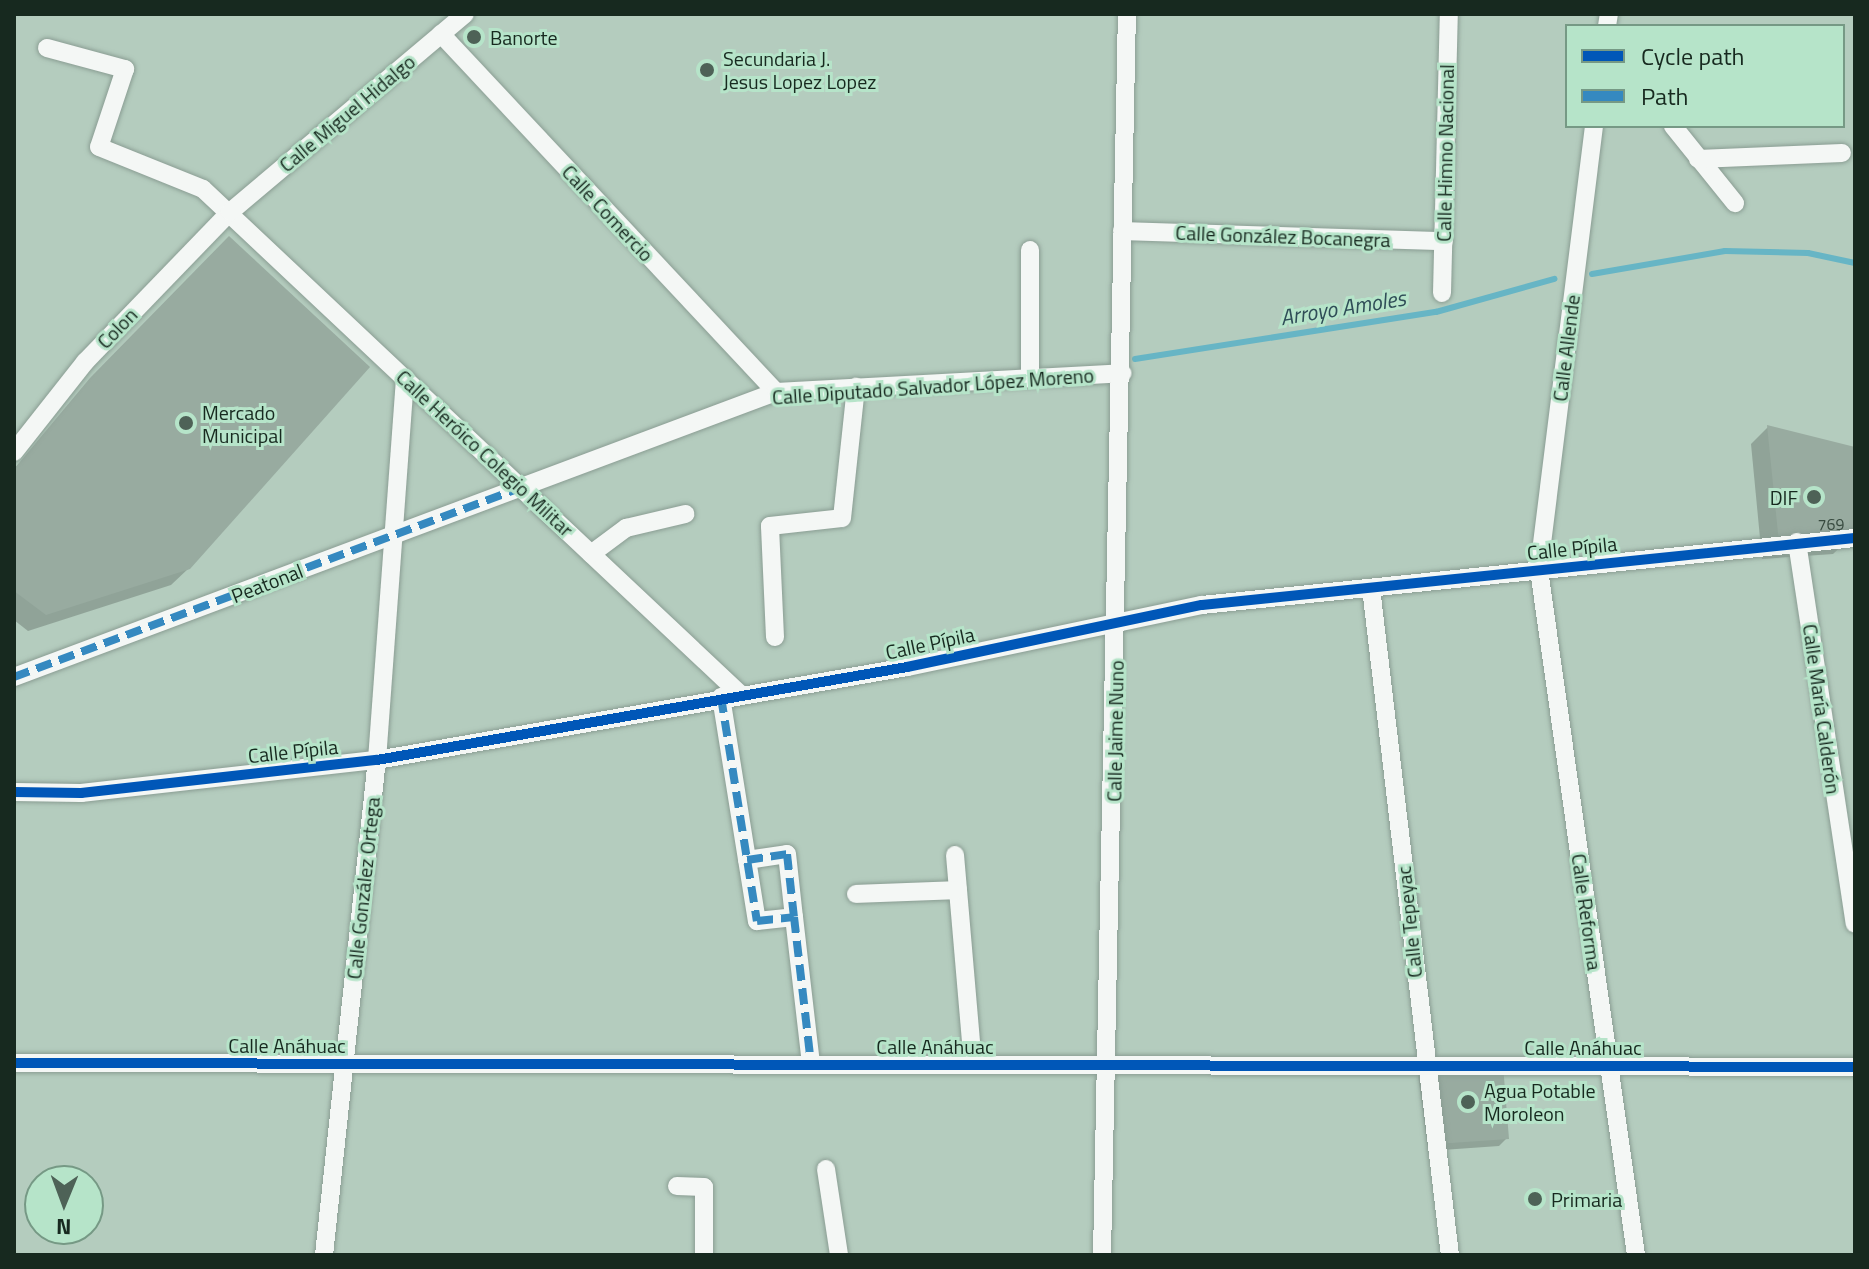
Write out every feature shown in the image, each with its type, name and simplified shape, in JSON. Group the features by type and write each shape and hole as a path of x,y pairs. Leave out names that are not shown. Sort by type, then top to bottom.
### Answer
{"street":[{"name":"Calle Miguel Hidalgo","path":"230,212 465,14"},
{"name":"Calle Jaime Nuno","path":"1102,1255 1109,1067 1127,14"},
{"name":"Calle Himno Nacional","path":"1442,293 1449,14"},
{"name":"Calle Comercio","path":"441,34 776,392"},
{"name":"Calle Heróico Colegio Militar","path":"47,48 125,69 99,147 203,189 230,212 740,694"},
{"name":"Calle Allende","path":"1539,570 1594,128"},
{"path":"1675,128 1735,203"},
{"path":"1698,159 1842,153"},
{"name":"Colon","path":"16,448 85,362 230,212"},
{"name":"Calle González Bocanegra","path":"1122,231 1444,241"},
{"path":"1030,250 1030,377"},
{"name":"Calle Diputado Salvador López Moreno","path":"520,488 776,392 1122,373"},
{"name":"Calle González Ortega","path":"324,1255 377,760 390,537 405,378"},
{"path":"775,637 770,526 842,518 856,387"},
{"name":"Peatonal","path":"14,677 520,488"},
{"path":"591,554 626,528 685,514"},
{"name":"Calle Pípila","path":"14,792 81,793 377,760 721,697 907,667 1116,620 1371,588 1855,538"},
{"name":"Calle María Calderón","path":"1797,542 1846,807 1855,924"},
{"name":"Calle Reforma","path":"1539,570 1636,1255"},
{"name":"Calle Tepeyac","path":"1371,588 1450,1255"},
{"path":"721,697 757,921 794,917"},
{"path":"747,860 787,854 811,1063"},
{"path":"955,855 973,1063"},
{"path":"856,894 958,890"},
{"name":"Calle Anáhuac","path":"14,1063 973,1063 1109,1067 1608,1064 1855,1067"},
{"path":"826,1169 839,1255"},
{"path":"677,1186 704,1187 704,1255"}],"building":[{"name":"Mercado Municipal","path":"229,236 370,367 190,569 46,615 14,591 14,469 90,378"},
{"name":"DIF","path":"1767,425 1855,447 1853,538 1779,543"},
{"name":"Agua Potable Moroleon","path":"1425,1064 1503,1065 1509,1139 1436,1144"}],"waterway":[{"name":"Arroyo Amoles","path":"1592,274 1725,251 1808,253 1855,263"},
{"name":"Arroyo Amoles","path":"1135,359 1436,312 1554,279"}],"marked path":[{"path":"14,677 520,488"},
{"path":"721,697 757,921 794,917 811,1063"},
{"path":"747,860 787,854 794,917"}],"cycle path":[{"path":"14,792 81,793 377,760 907,667 1202,605 1855,538"},
{"path":"14,1063 1855,1067"}],"place":[{"name":"Banorte","path":"474,37"},
{"name":"Secundaria J. Jesus Lopez Lopez","path":"707,70"},
{"name":"Mercado Municipal","path":"186,423"},
{"name":"DIF","path":"1814,497"},
{"name":"Agua Potable Moroleon","path":"1468,1102"},
{"name":"Primaria","path":"1535,1199"}]}
